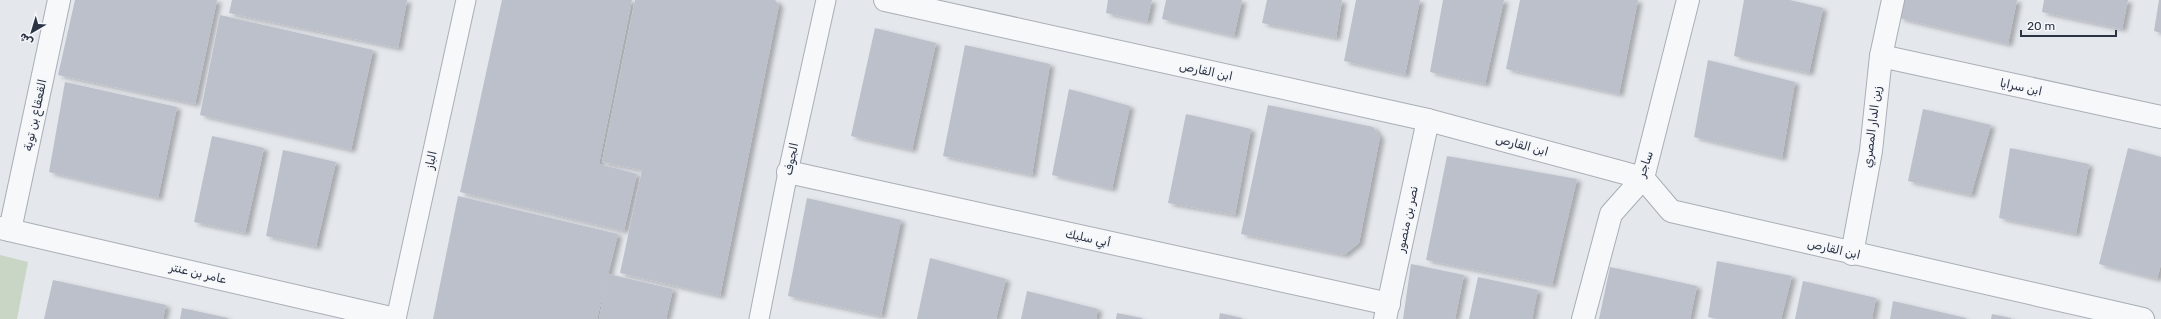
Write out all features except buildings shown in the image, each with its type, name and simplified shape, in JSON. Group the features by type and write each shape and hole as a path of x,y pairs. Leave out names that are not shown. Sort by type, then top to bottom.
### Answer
{"street":[{"name":"القعقاع بن توبة","path":"5,229 59,0"},
{"name":"ابن القارص","path":"885,0 1428,120 1643,178 1671,211 1852,254 2143,319"},
{"name":"ساجر","path":"1583,319 1611,214 1643,178 1688,0"},
{"name":"زين الدار المصري","path":"1852,254 1871,151 1881,56 1892,0"},
{"name":"ابن سرايا","path":"1881,56 2161,117"},
{"name":"نصر بن منصور","path":"1387,311 1428,120"},
{"name":"أبي سليك","path":"788,172 1387,311"},
{"name":"عامر بن عنتر","path":"5,229 396,319"}],"lane":[{"name":"الباز","path":"396,319 466,0"},
{"name":"الجوف","path":"759,319 788,172 826,0"}],"green space":[{"path":"0,255 28,262 17,319 0,319"}]}
